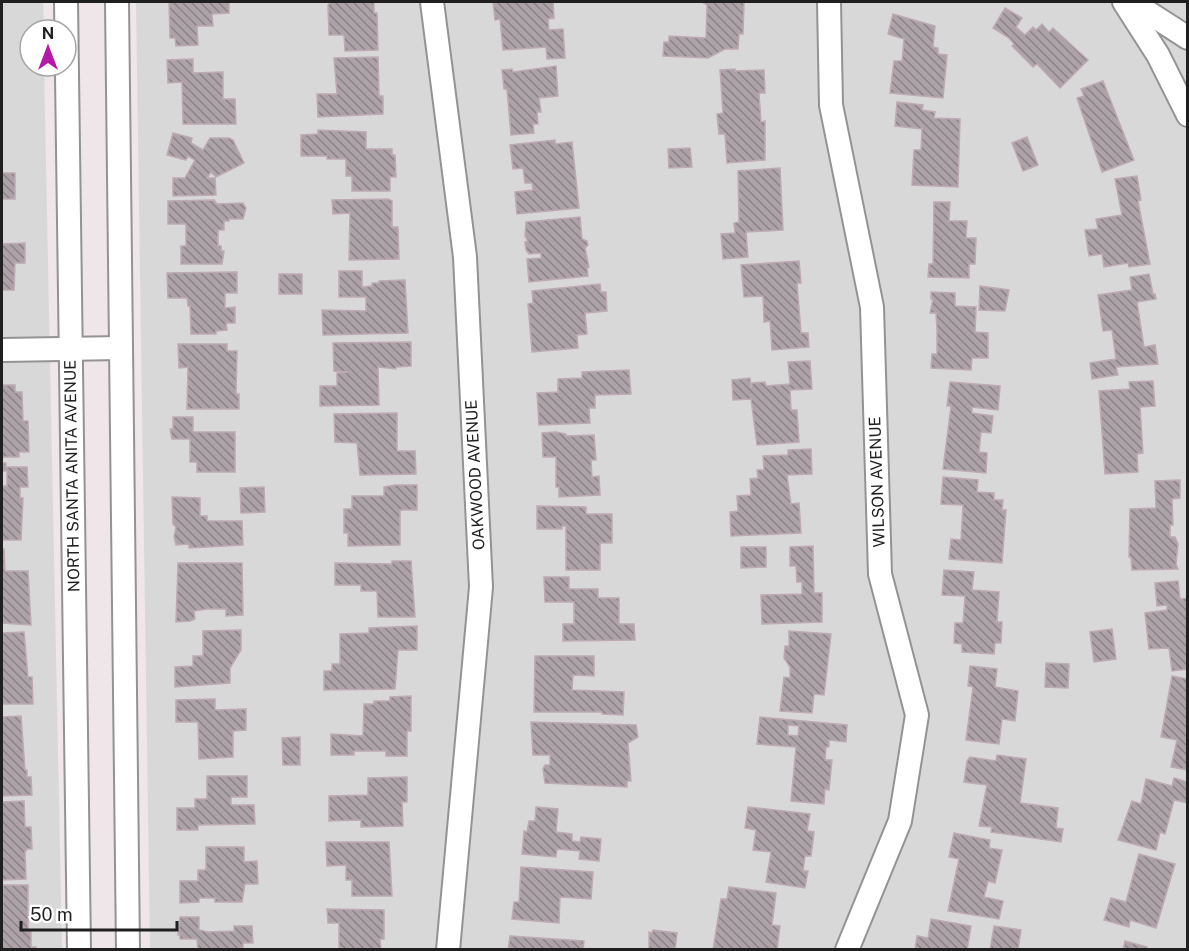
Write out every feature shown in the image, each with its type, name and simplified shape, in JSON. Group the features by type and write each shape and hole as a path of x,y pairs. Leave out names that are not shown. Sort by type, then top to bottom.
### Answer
{"street":[{"name":"NORTH SANTA ANITA AVENUE","path":"66,2 79,950"},
{"path":"117,2 128,950"},
{"name":"OAKWOOD AVENUE","path":"432,2 465,257 481,587 447,950"},
{"name":"WILSON AVENUE","path":"829,2 831,105 872,307 880,574 917,715 900,821 847,950"},
{"path":"1124,2 1158,55 1188,115"},
{"path":"1132,2 1188,38"},
{"path":"2,350 121,348"}],"shaded area":[{"path":"2,2 43,2 44,18 18,18 18,78 44,78 62,949 2,950"},
{"path":"136,2 1187,2 1187,949 150,949"}],"building":[{"path":"169,2 229,2 229,13 212,14 213,26 197,26 198,45 176,46 175,38 170,38"},
{"path":"331,2 374,2 374,13 377,13 378,50 345,51 344,35 329,35 328,5"},
{"path":"493,2 553,2 554,18 548,19 549,30 563,29 565,58 547,59 546,47 503,50 500,19 495,20"},
{"path":"702,2 744,2 743,34 739,34 738,49 725,49 708,58 663,56 664,42 669,42 669,36 706,38 707,5"},
{"path":"1005,8 1022,18 1016,27 1025,35 1033,27 1036,30 1042,24 1049,32 1053,28 1088,60 1060,88 1037,64 1033,67 1012,46 1014,44 1009,38 993,28"},
{"path":"893,14 935,26 933,47 938,48 938,54 947,55 943,98 890,93 894,61 902,61 904,39 888,34"},
{"path":"378,57 379,96 383,96 383,114 318,117 317,94 337,94 334,58"},
{"path":"193,59 193,73 223,72 223,99 235,99 236,124 183,124 182,82 168,83 167,60"},
{"path":"556,66 558,96 539,98 541,112 537,112 538,124 533,124 534,133 511,135 507,89 504,89 502,70 512,69 513,72"},
{"path":"735,69 735,71 764,70 765,93 759,93 761,122 765,121 765,160 727,163 725,134 719,134 717,114 723,113 720,70"},
{"path":"1103,81 1134,160 1102,172 1077,98 1084,96 1081,89"},
{"path":"897,102 923,105 922,110 935,112 934,118 960,119 958,187 912,185 914,150 921,150 922,129 895,126"},
{"path":"318,130 366,132 366,149 392,149 392,155 395,155 396,177 390,177 390,191 352,191 352,176 346,176 346,159 301,156 301,135 318,134"},
{"path":"173,133 192,138 191,143 203,150 210,138 229,138 233,140 244,163 216,177 211,172 207,178 215,178 216,195 173,196 173,178 185,178 195,160 188,156 186,160 167,155"},
{"path":"1027,137 1038,165 1023,171 1012,143"},
{"path":"555,140 555,144 572,142 579,208 517,214 515,192 533,190 532,183 525,183 523,168 513,169 510,145"},
{"path":"690,148 692,167 669,168 668,149"},
{"path":"780,168 783,230 746,232 748,257 723,259 721,234 735,233 734,223 739,222 738,171"},
{"path":"2,173 15,173 15,199 2,199"},
{"path":"1137,176 1141,200 1138,201 1150,264 1129,267 1128,263 1104,267 1102,254 1089,256 1085,230 1098,229 1096,219 1122,215 1115,179"},
{"path":"388,199 392,201 392,227 398,227 399,259 349,260 350,213 333,214 332,200"},
{"path":"214,200 217,204 243,203 246,208 243,219 224,221 224,230 218,230 218,246 221,246 221,251 224,251 222,264 181,264 181,246 186,246 186,224 168,224 168,201"},
{"path":"934,202 950,202 949,221 967,221 966,238 976,238 975,264 969,264 969,278 928,277 929,264 933,264"},
{"path":"580,217 582,239 587,241 588,245 585,248 589,267 587,268 588,276 529,282 527,259 541,258 541,253 529,254 526,250 525,242 528,241 525,236 526,222"},
{"path":"25,243 25,263 15,263 14,290 2,290 2,244"},
{"path":"799,261 801,283 797,283 801,333 808,333 809,347 772,350 770,321 764,322 763,296 744,297 741,265"},
{"path":"339,271 362,271 362,287 372,286 372,283 379,283 379,281 405,280 408,333 323,335 322,310 366,311 366,297 339,297"},
{"path":"237,272 237,293 225,293 225,308 235,307 235,323 226,323 227,330 216,331 216,334 191,334 190,306 188,306 187,298 168,298 167,273"},
{"path":"279,274 302,274 302,294 279,294"},
{"path":"1149,274 1156,299 1137,302 1144,347 1155,345 1158,364 1116,367 1118,375 1092,379 1090,363 1116,359 1112,330 1103,331 1098,295 1132,290 1130,277"},
{"path":"600,284 601,292 606,292 607,311 585,313 587,334 577,335 578,348 532,352 528,304 533,303 532,291"},
{"path":"980,286 1009,290 1005,311 979,310"},
{"path":"931,292 955,293 955,306 976,307 975,332 988,333 988,358 972,358 971,370 931,368 932,354 937,354 937,330 936,313 930,313 933,299 931,299"},
{"path":"411,342 411,366 396,367 396,369 378,367 379,405 320,406 320,386 337,386 337,373 348,372 334,371 333,343"},
{"path":"178,344 227,344 227,351 237,351 236,394 239,394 239,409 187,409 188,367 179,368"},
{"path":"810,361 812,389 790,390 791,410 797,410 799,442 757,445 751,399 733,400 732,380 750,378 751,388 752,383 765,382 766,386 790,384 788,362"},
{"path":"629,370 631,394 595,395 595,408 589,408 590,423 539,425 537,393 558,392 558,379 582,378 582,372"},
{"path":"1153,381 1155,406 1140,407 1143,453 1137,454 1138,472 1105,474 1099,391 1130,389 1129,382"},
{"path":"950,382 1000,386 998,410 972,407 972,413 993,416 991,433 981,432 979,452 987,453 986,473 943,469 951,406 947,406"},
{"path":"2,385 15,385 15,392 22,392 23,421 28,421 29,452 19,452 19,457 2,457"},
{"path":"397,413 397,451 415,451 416,474 360,475 357,443 335,442 334,414"},
{"path":"173,417 193,417 193,432 235,432 235,472 197,472 197,462 190,462 190,439 172,439 170,429 173,429"},
{"path":"542,433 566,434 566,436 594,435 596,460 591,460 592,477 599,476 600,495 559,497 559,487 556,487 556,457 543,457"},
{"path":"811,449 812,474 787,475 791,504 799,503 801,533 731,536 730,512 738,511 737,496 751,495 750,479 758,478 757,470 764,470 763,456 788,455 788,450"},
{"path":"2,463 6,463 6,467 27,467 28,487 20,487 20,498 23,498 21,540 2,540 2,486 7,486 7,471 2,471"},
{"path":"943,477 978,480 977,492 994,493 994,500 1003,500 1002,510 1006,510 1002,563 949,559 951,539 961,540 963,505 941,504"},
{"path":"1180,480 1180,498 1172,499 1173,525 1170,525 1170,537 1175,537 1178,544 1176,564 1178,569 1132,570 1131,557 1129,557 1130,509 1156,508 1155,481"},
{"path":"417,485 417,510 400,510 400,545 348,546 348,533 344,533 344,509 352,509 352,496 384,496 384,487"},
{"path":"264,487 265,512 241,513 240,488"},
{"path":"172,497 200,498 200,516 207,516 207,521 242,521 243,545 189,548 189,544 176,545"},
{"path":"537,506 586,507 586,514 612,514 612,543 600,543 600,570 566,570 566,526 562,526 562,529 537,529"},
{"path":"813,546 814,593 822,593 822,622 762,624 761,595 802,594 802,582 797,582 796,566 790,566 790,547"},
{"path":"741,547 766,547 766,567 741,568"},
{"path":"2,549 4,549 5,571 28,571 31,625 2,623"},
{"path":"392,561 411,561 415,617 378,617 377,591 361,591 361,585 335,585 335,563 392,564"},
{"path":"178,563 242,563 243,615 226,616 226,609 207,609 194,611 195,619 176,622"},
{"path":"944,570 974,572 972,590 999,592 997,622 1002,622 1001,643 995,643 994,654 962,652 962,644 954,643 955,623 963,623 965,596 942,595"},
{"path":"544,577 569,577 569,589 598,589 598,598 619,598 619,624 634,624 635,640 563,641 563,624 574,624 574,602 545,602"},
{"path":"1178,581 1180,599 1188,598 1188,669 1172,671 1169,648 1149,649 1145,613 1167,610 1167,605 1157,606 1155,583"},
{"path":"417,626 417,650 398,650 395,689 324,690 324,671 332,671 332,664 340,664 340,634 369,633 369,628"},
{"path":"1112,629 1116,659 1094,662 1090,632"},
{"path":"241,630 241,650 230,668 230,683 175,687 175,667 193,666 193,656 203,656 203,631"},
{"path":"789,631 831,634 824,695 814,694 812,713 780,711 784,677 790,678 790,667 784,658 785,646 789,646"},
{"path":"24,632 28,677 32,677 33,704 2,704 2,633"},
{"path":"535,656 594,656 594,676 573,675 572,690 624,692 623,715 602,714 602,712 534,712"},
{"path":"1046,663 1069,664 1068,688 1045,687"},
{"path":"970,666 997,669 995,687 1018,691 1015,721 1002,719 999,744 966,740 973,687 968,686"},
{"path":"1172,676 1188,679 1188,770 1171,767 1177,740 1161,737"},
{"path":"411,696 411,731 407,731 407,756 386,756 386,751 354,751 354,755 331,755 331,734 363,736 364,704 374,704 374,701 390,701 390,697"},
{"path":"215,699 215,710 246,709 246,730 233,731 233,757 199,759 198,722 176,722 176,700"},
{"path":"21,716 25,770 27,770 27,777 31,777 32,795 2,796 2,717"},
{"path":"760,717 847,725 846,742 829,740 829,747 826,747 825,760 832,760 829,790 825,789 824,804 791,801 796,747 757,744","holes":["788,725 799,726 798,736 788,735"]},
{"path":"531,722 636,725 638,737 628,743 631,781 627,781 627,787 545,783 543,769 545,765 550,765 550,755 533,755"},
{"path":"300,737 300,765 283,765 282,738"},
{"path":"997,755 1026,759 1020,803 1058,808 1056,828 1063,829 1061,842 991,832 992,827 979,826 987,785 964,782 967,761 970,757 996,761"},
{"path":"207,776 247,776 247,797 231,797 231,805 254,805 255,824 198,825 198,830 177,830 177,808 195,808 195,799 207,799"},
{"path":"407,777 407,802 402,802 403,826 361,827 361,820 329,821 329,796 368,795 368,778"},
{"path":"1174,778 1188,782 1188,803 1174,800 1165,834 1160,832 1156,850 1118,840 1132,801 1141,804 1146,779 1172,786"},
{"path":"24,801 25,827 31,827 32,849 27,849 25,852 26,879 2,880 2,802"},
{"path":"536,807 558,809 556,832 572,834 572,841 580,842 581,837 601,839 599,861 579,859 580,851 557,849 556,857 522,854 524,831 527,832 529,821 535,821"},
{"path":"748,807 810,814 807,831 814,832 811,856 805,856 803,871 808,871 805,888 766,882 771,852 753,850 756,830 745,828"},
{"path":"954,833 990,840 989,848 1002,850 995,883 988,881 984,897 1003,901 999,919 948,911 959,859 949,857"},
{"path":"326,842 389,842 392,896 352,896 352,880 346,880 346,865 327,866"},
{"path":"206,847 244,847 244,862 257,861 258,884 245,884 242,902 215,902 215,898 199,898 199,902 180,903 180,881 198,881 198,870 206,870"},
{"path":"1139,854 1175,864 1156,928 1130,920 1129,927 1104,920 1111,898 1126,902"},
{"path":"521,867 593,872 591,899 560,897 559,923 512,919 514,902 519,902"},
{"path":"3,885 28,885 28,931 31,931 31,947 36,947 36,950 2,950"},
{"path":"729,887 776,893 772,925 780,926 777,950 713,950 721,899 727,899"},
{"path":"327,909 384,910 384,939 380,939 381,950 339,950 339,923 328,923"},
{"path":"180,917 199,917 199,930 208,932 234,931 234,926 252,926 253,943 243,943 243,950 198,950 197,939 180,939 178,935"},
{"path":"931,919 971,926 967,950 915,950 917,936 928,938"},
{"path":"994,926 1021,930 1018,950 990,950"},
{"path":"653,930 677,933 675,950 649,950 649,932 652,933"},
{"path":"510,936 584,941 583,950 508,950"},
{"path":"1125,941 1147,947 1146,950 1123,950"}]}
